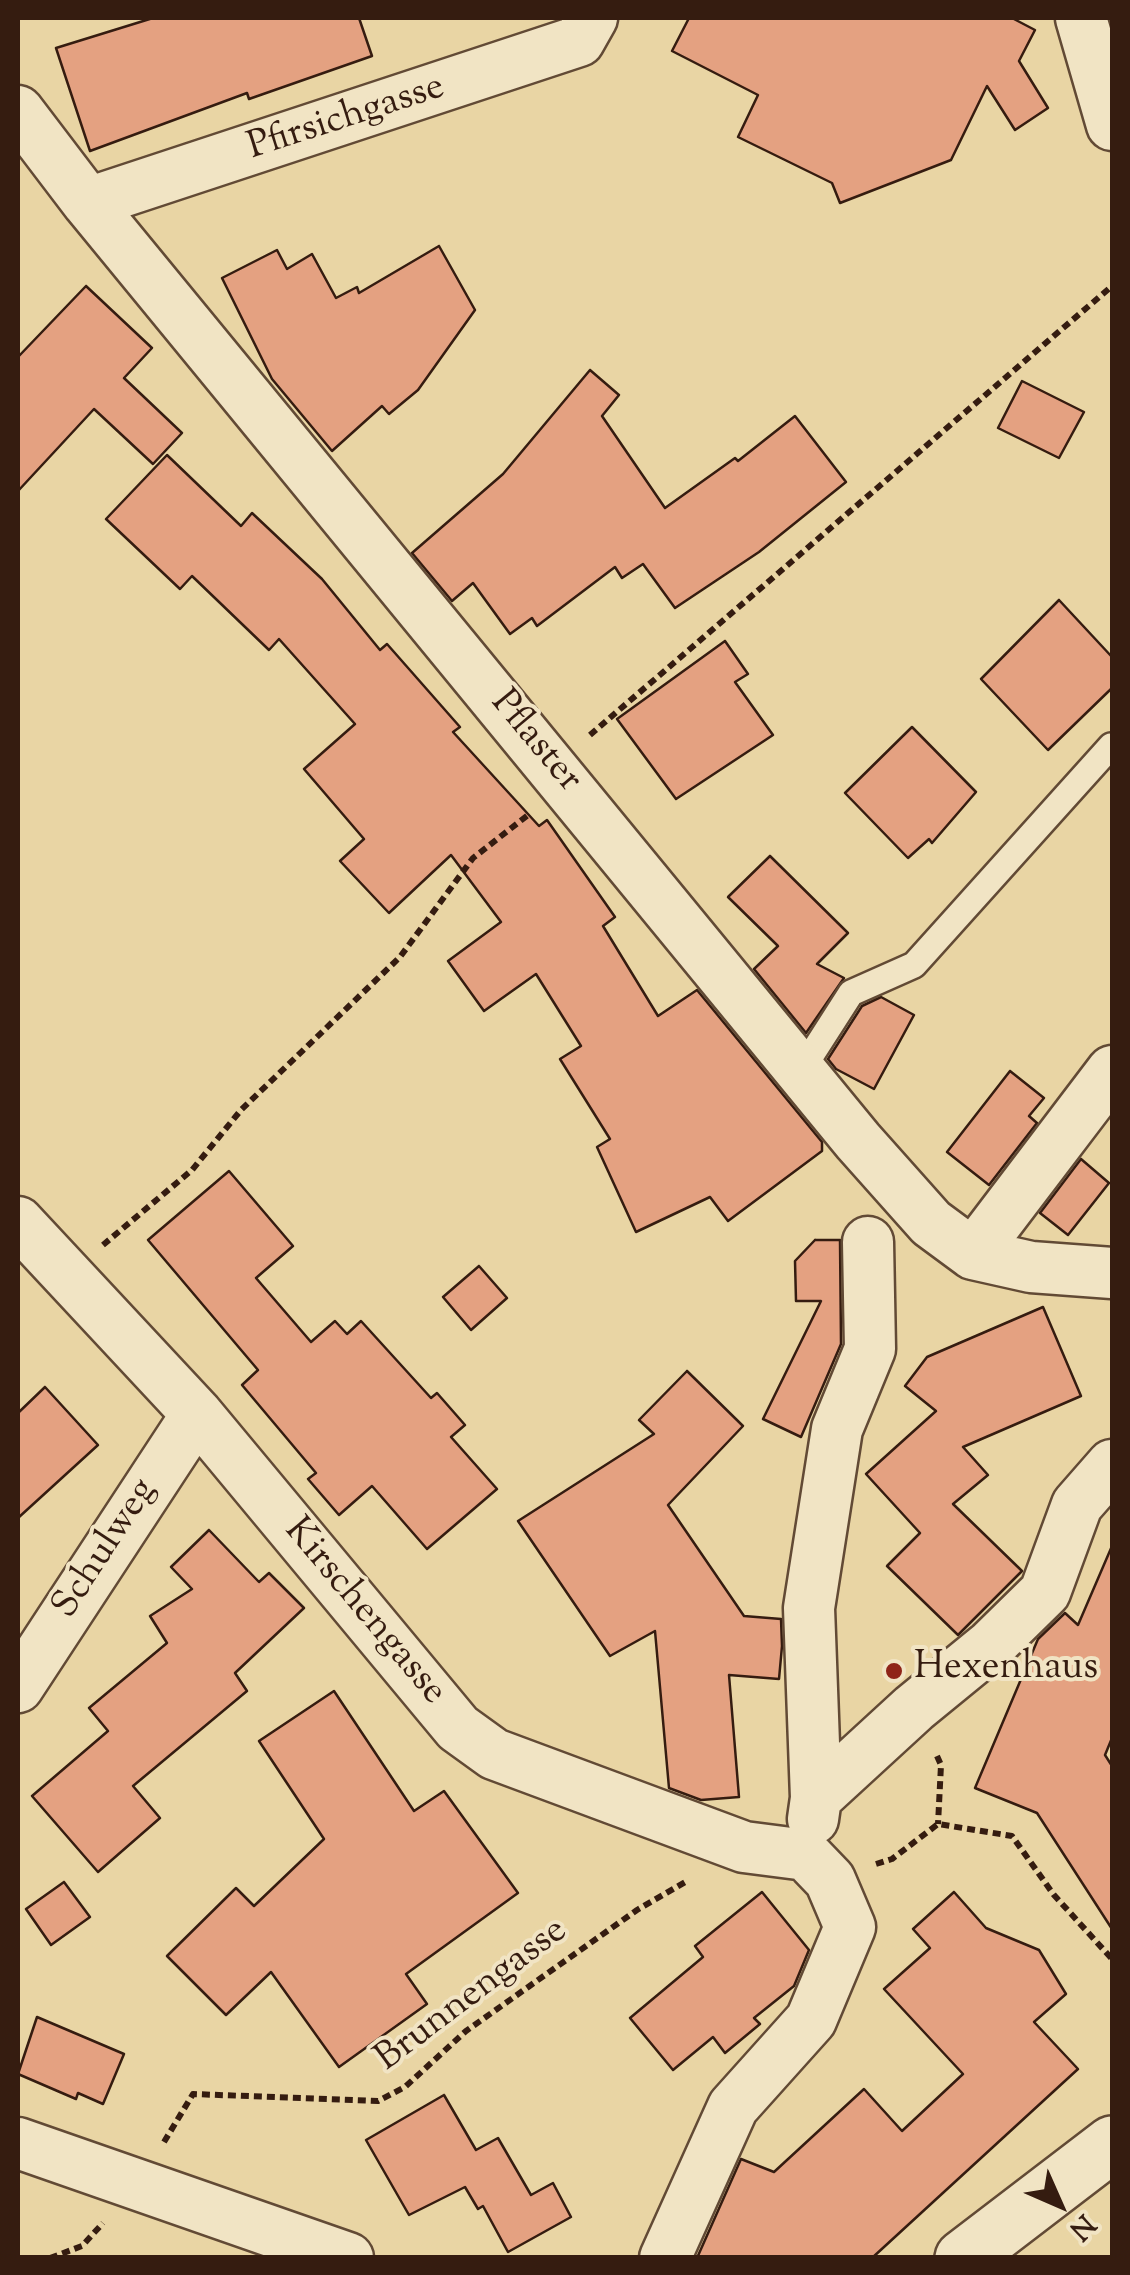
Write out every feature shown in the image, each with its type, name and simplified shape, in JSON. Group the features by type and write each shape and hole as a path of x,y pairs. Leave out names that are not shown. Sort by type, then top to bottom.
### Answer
{"street":[{"name":"Pfirsichgasse","path":"88,204 579,41 592,18"},
{"path":"1081,18 1112,126"},
{"name":"Pflaster","path":"18,111 88,204 572,765 801,1072 932,1222 973,1254 1031,1267 1112,1272"},
{"path":"973,1254 1112,1071"},
{"name":"Kirschengasse","path":"18,1222 197,1414 458,1728 494,1754 744,1847 818,1867"},
{"path":"665,2258 732,2107 811,2020 850,1928 818,1867 809,1608 837,1429 870,1349 868,1242"},
{"name":"Schulweg","path":"18,1686 197,1414"},
{"path":"816,1798 914,1708 991,1645 1044,1592 1077,1505 1112,1464"},
{"path":"18,2143 348,2258"},
{"path":"963,2258 1112,2144"}],"lane":[{"path":"801,1072 852,993 914,964 1111,746"}],"path":[{"path":"106,1242 192,1170 241,1110 400,957 472,858 1112,286"},
{"path":"818,1867 892,1859 938,1824 1012,1836 1054,1895 1112,1959"},
{"name":"Brunnengasse","path":"140,2183 192,2094 378,2101 405,2087 466,2031 637,1910 744,1847"}],"building":[{"path":"153,18 359,18 372,56 249,99 247,93 90,151 56,48"},
{"path":"689,18 1012,18 1035,30 1019,61 1048,108 1015,130 987,86 951,160 840,203 832,183 738,137 758,95 672,51"},
{"path":"439,246 475,310 418,390 389,414 382,406 332,451 272,379 222,278 277,250 287,269 312,254 336,298 357,287 359,293"},
{"path":"86,286 152,348 124,378 182,433 153,464 94,409 18,491 18,357"},
{"path":"590,370 619,395 602,416 665,508 735,458 738,461 795,416 846,482 759,552 675,608 643,564 622,578 615,567 537,626 532,618 510,634 473,583 452,601 412,553 503,474"},
{"path":"1022,381 1084,412 1059,458 998,428"},
{"path":"167,455 241,526 252,513 322,579 380,650 387,644 460,727 453,732 539,826 547,820 615,917 603,926 658,1016 697,990 822,1142 822,1151 728,1221 710,1197 636,1232 597,1147 610,1139 560,1059 581,1046 536,974 484,1011 448,961 501,922 451,855 389,913 340,861 364,839 304,769 355,724 279,639 269,650 192,576 180,589 106,519"},
{"path":"1059,600 1112,657 1112,688 1048,750 981,679"},
{"path":"725,641 748,674 735,682 773,735 676,799 617,719"},
{"path":"912,727 976,792 932,843 929,839 908,858 845,793"},
{"path":"770,856 848,933 817,964 844,978 806,1033 754,969 778,946 728,897"},
{"path":"881,997 914,1015 874,1089 836,1069 828,1059 862,1006"},
{"path":"1010,1071 1044,1098 1029,1116 1037,1123 989,1185 947,1152"},
{"path":"1081,1159 1109,1183 1068,1235 1040,1213"},
{"path":"229,1171 293,1246 256,1278 311,1342 335,1321 347,1334 361,1321 431,1398 437,1393 465,1425 451,1437 497,1489 427,1549 372,1486 339,1515 308,1479 316,1473 242,1385 258,1370 148,1240"},
{"path":"815,1240 840,1240 841,1344 801,1437 763,1419 821,1301 796,1301 795,1261"},
{"path":"479,1266 507,1298 471,1330 443,1297"},
{"path":"1043,1307 1081,1396 963,1447 988,1475 953,1504 1022,1571 958,1635 887,1566 920,1533 866,1474 936,1411 905,1386 927,1357"},
{"path":"687,1371 743,1426 668,1505 744,1616 781,1619 782,1646 779,1679 729,1675 739,1797 701,1800 669,1788 655,1631 610,1656 518,1521 654,1434 639,1420"},
{"path":"45,1387 98,1445 18,1518 18,1413"},
{"path":"209,1530 259,1582 269,1573 304,1608 235,1673 247,1691 133,1786 160,1818 98,1872 32,1796 108,1731 89,1708 167,1643 150,1616 192,1589 171,1567"},
{"path":"1112,1546 1112,1738 1105,1755 1112,1766 1112,1929 1037,1813 975,1788 1038,1639 1065,1613 1078,1625"},
{"path":"334,1691 414,1811 444,1791 518,1893 406,1974 427,2004 339,2067 271,1972 226,2015 167,1956 236,1888 254,1906 324,1839 259,1741"},
{"path":"64,1882 90,1917 51,1945 26,1909"},
{"path":"762,1892 809,1950 794,1986 754,2018 760,2024 725,2053 713,2037 673,2070 630,2018 703,1957 695,1946"},
{"path":"954,1892 986,1928 1039,1950 1066,1994 1034,2022 1078,2069 872,2258 697,2258 741,2159 774,2172 864,2089 902,2131 963,2074 884,1989 930,1948 913,1929"},
{"path":"37,2017 124,2054 103,2104 78,2093 76,2099 18,2074"},
{"path":"444,2095 476,2150 498,2138 531,2195 553,2183 571,2217 508,2252 483,2206 478,2209 465,2187 409,2215 366,2140"}],"place":[{"name":"Hexenhaus","path":"894,1671"}]}
